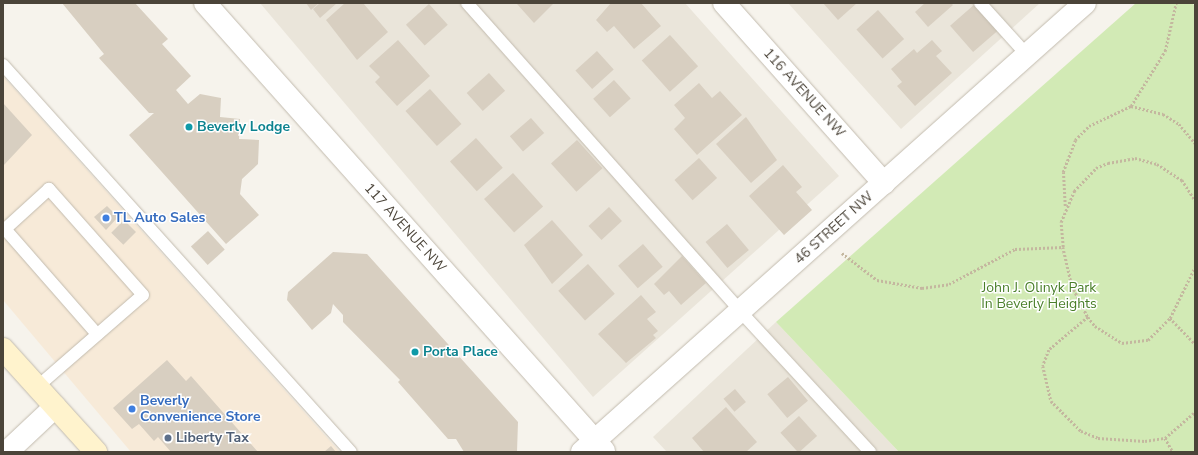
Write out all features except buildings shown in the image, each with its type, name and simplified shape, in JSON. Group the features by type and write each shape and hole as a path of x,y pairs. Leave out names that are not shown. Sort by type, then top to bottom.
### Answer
{"main road":[{"path":"3,349 96,452"}],"street":[{"name":"117 AVENUE NW","path":"205,3 594,448"},
{"name":"116 AVENUE NW","path":"724,3 884,183"},
{"name":"46 STREET NW","path":"594,448 740,311 1085,3"},
{"path":"7,452 55,406"}],"lane":[{"path":"467,3 740,311 870,452"},
{"path":"980,3 1027,56"},
{"path":"3,65 350,452"},
{"path":"37,387 143,294 49,189 5,229 97,334"}],"path":[{"path":"1065,206 1063,172 1075,140 1089,126 1131,106 1165,51 1176,3"},
{"path":"1131,106 1163,114 1179,124 1195,143"},
{"path":"1195,200 1182,180 1170,171 1146,160 1130,158 1096,168 1074,191 1065,206 1061,222 1063,247 1072,286 1088,317 1122,344 1148,340 1170,318 1195,267"},
{"path":"827,234 862,272 877,280 906,288 949,284 1015,249 1063,247"},
{"path":"1088,317 1050,350 1043,366 1051,401 1081,431 1098,438 1145,441 1165,438 1195,412"},
{"path":"1170,318 1195,344"},
{"path":"1165,438 1173,452"}],"shaded area":[{"path":"260,3 685,3 839,176 593,397"},
{"path":"788,3 1040,3 901,129"},
{"path":"3,76 340,452 131,452 3,300"},
{"path":"776,322 899,452 667,452 653,437"}],"green space":[{"name":"John J. Olinyk Park In Beverly Heights","path":"1136,3 1192,3 1195,6 1195,452 899,452 776,322"}],"place":[{"name":"Beverly Lodge","path":"189,127"},
{"name":"TL Auto Sales","path":"106,218"},
{"name":"Porta Place","path":"415,352"},
{"name":"Beverly Convenience Store","path":"132,409"},
{"name":"Liberty Tax","path":"168,438"}]}
